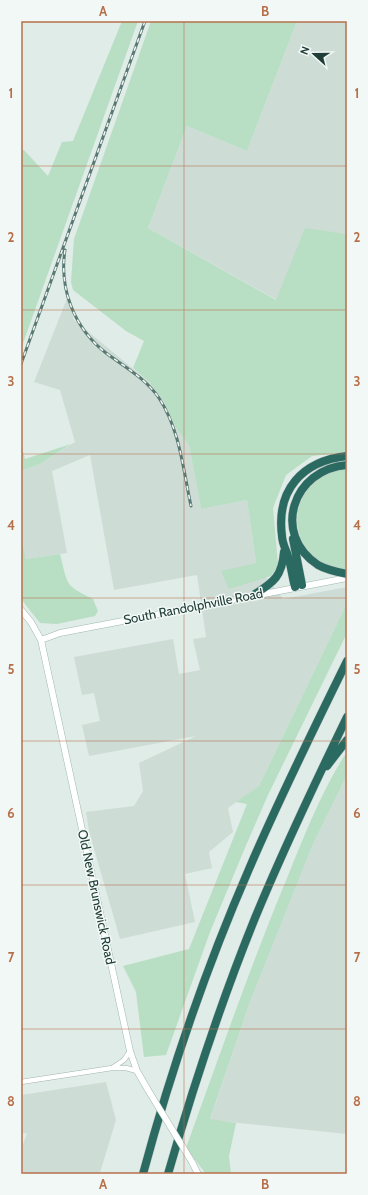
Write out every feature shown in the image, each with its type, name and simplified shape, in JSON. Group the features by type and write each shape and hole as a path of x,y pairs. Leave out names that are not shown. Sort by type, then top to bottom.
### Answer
{"highway":[{"path":"255,594 270,584 277,577 283,564 284,549 281,519 284,500 290,487 299,476 314,464 347,456"},
{"path":"298,586 292,528 293,510 296,499 306,483 324,470 347,465"},
{"path":"292,528 301,547 312,561 327,569 347,574"},
{"path":"284,549 298,586"},
{"path":"143,1174 183,1042 224,929 286,785 347,661"},
{"path":"168,1174 212,1032 240,955 267,890 316,781 347,717"},
{"path":"316,781 347,740"}],"main road":[{"name":"South Randolphville Road","path":"41,640 60,633 255,594 347,578"},
{"name":"Old New Brunswick Road","path":"21,610 34,627 41,640 130,1051 137,1071 198,1174"}],"street":[{"path":"112,1068 124,1060 130,1051"},
{"path":"21,1082 112,1068 126,1068 137,1071"}],"shaded area":[{"path":"297,21 347,21 347,234 305,229 277,300 148,228 187,126 247,151"},
{"path":"68,296 74,320 149,382 163,400 176,428 189,445 201,509 247,500 256,564 283,599 347,587 347,603 259,786 228,808 233,832 209,852 212,868 185,874 195,922 120,939 89,831 86,812 134,806 143,791 139,763 196,736 89,756 82,725 100,721 94,693 82,695 74,657 173,639 179,674 200,670 193,639 206,637 197,575 114,590 90,455 52,471 67,553 26,559 21,536 21,471 40,464 75,442 60,390 34,382"},
{"path":"347,775 347,1134 210,1120 250,1002 313,844"},
{"path":"106,1082 116,1120 100,1173 102,1174 21,1174 21,1150 27,1133 21,1134 21,1095"}],"green space":[{"path":"122,21 138,21 21,349 21,150 24,150 48,176 62,142 73,141"},
{"path":"151,21 297,21 247,151 187,126 148,228 276,300 305,228 347,234 347,452 312,456 286,475 273,508 278,565 271,576 229,589 221,571 256,563 247,500 201,509 189,445 176,428 163,400 149,382 133,368 144,341 126,331 73,290 71,282 74,239"},
{"path":"71,444 40,464 21,471 21,445 25,459"},
{"path":"347,469 347,569 331,566 317,559 307,549 300,536 297,522 299,507 305,493 316,481 327,474"},
{"path":"21,536 26,559 60,554 64,572 69,583 72,587 93,599 98,611 95,616 57,624 40,623 21,599"},
{"path":"347,603 347,633 268,795 247,843 210,932 166,1055 144,1057 136,992 123,966 189,949 247,804 236,802 259,786"},
{"path":"347,752 347,775 313,844 250,1002 210,1119 236,1123 229,1156 231,1174 206,1174 186,1148 273,911 314,814 330,781"}],"railway":[{"path":"21,364 145,21"},
{"path":"65,250 64,279 71,307 77,320 95,343 147,384 159,398 172,423 176,436 191,506"}]}
